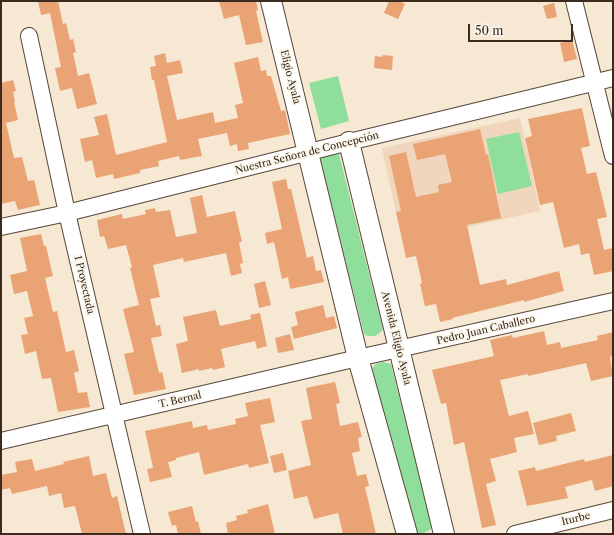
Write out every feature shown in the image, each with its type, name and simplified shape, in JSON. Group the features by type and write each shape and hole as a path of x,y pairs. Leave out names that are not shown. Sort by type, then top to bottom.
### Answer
{"street":[{"name":"Eligio Ayala","path":"271,1 308,152"},
{"path":"574,1 613,156"},
{"name":"1 Proyectada","path":"29,36 67,213 142,534"},
{"name":"Nuestra Señora de Concepción","path":"1,227 67,213 308,152 613,78"},
{"name":"Avenida Eligio Ayala","path":"349,142 444,534"},
{"path":"308,152 358,358 407,534"},
{"name":"Pedro Juan Caballero","path":"358,358 613,301"},
{"name":"T. Bernal","path":"1,441 358,358"},
{"name":"Iturbe","path":"515,534 613,510"}],"shaded area":[{"path":"520,118 540,211 463,228 456,198 396,212 382,148"}],"green space":[{"path":"338,76 349,121 321,129 309,83"},
{"path":"519,132 532,186 498,194 486,139"},
{"path":"336,153 339,154 383,329 375,336 367,336 364,334 320,159 322,156"},
{"path":"383,362 391,364 432,526 431,529 424,533 417,533 413,531 372,368 376,364"}],"building":[{"path":"38,1 58,1 63,24 66,23 70,40 73,39 76,52 73,53 78,76 89,73 97,104 77,109 72,88 60,91 55,68 61,67 50,13 41,15"},
{"path":"219,1 256,1 258,10 256,11 263,42 246,45 239,15 224,19"},
{"path":"389,1 399,1 405,4 398,19 384,13"},
{"path":"554,3 557,17 547,19 543,6"},
{"path":"572,40 577,59 564,62 560,43"},
{"path":"165,53 167,63 180,60 183,73 167,76 177,120 213,112 215,123 238,118 235,105 243,103 234,63 258,57 261,71 266,70 267,76 271,76 281,111 285,110 290,134 248,143 249,149 238,151 237,144 230,146 227,133 198,139 202,156 180,160 179,156 158,161 159,166 140,170 140,173 114,179 113,174 96,178 92,160 85,162 80,139 99,135 94,117 107,114 116,155 167,142 150,67 156,66 154,56"},
{"path":"383,55 393,56 392,70 374,68 375,56 382,57"},
{"path":"13,80 16,91 13,92 14,102 18,120 6,123 14,158 22,157 28,181 34,180 40,205 18,210 15,201 1,204 1,83"},
{"path":"582,108 590,146 581,148 587,174 596,172 607,217 597,219 604,250 613,248 613,271 594,275 589,253 581,255 579,244 564,248 553,202 540,205 525,138 532,136 528,119"},
{"path":"480,129 486,155 488,154 501,218 467,225 480,285 506,279 507,285 559,271 564,291 440,322 436,304 425,306 416,256 406,258 396,212 401,211 389,156 406,152 416,197 439,192 438,185 452,182 445,154 417,160 413,144"},
{"path":"286,179 288,189 291,189 307,258 313,256 316,271 321,270 324,282 290,289 288,277 282,279 274,242 267,244 265,233 282,229 272,182"},
{"path":"202,195 207,217 235,211 242,242 239,242 243,263 240,264 242,273 231,276 226,253 184,262 183,258 153,265 160,297 150,299 156,326 160,325 162,336 151,338 159,373 162,372 166,389 134,395 124,354 134,352 123,309 139,305 130,268 132,267 126,245 108,249 104,236 100,237 97,220 122,214 123,219 146,214 145,210 155,208 156,212 170,210 176,237 197,233 190,198"},
{"path":"41,234 44,246 46,246 53,276 45,278 53,312 57,311 66,352 74,350 79,371 74,373 78,393 87,392 90,407 58,412 51,378 42,379 36,351 25,354 21,335 28,334 24,318 33,316 27,291 14,294 10,275 27,271 20,238"},
{"path":"265,281 271,305 259,308 254,284"},
{"path":"323,305 326,318 334,316 337,328 294,339 291,327 298,325 295,312"},
{"path":"216,310 220,326 251,319 250,315 260,313 267,346 257,349 255,341 221,349 225,367 213,370 212,368 199,371 199,369 182,373 176,344 188,341 183,317"},
{"path":"544,331 547,345 560,342 561,348 598,340 597,336 613,332 613,356 610,357 613,376 591,381 586,363 528,376 528,374 500,380 509,416 528,411 534,434 514,438 517,452 490,459 496,481 486,484 496,525 482,528 464,442 454,445 446,403 441,404 432,370 494,356 490,340 512,335 513,338"},
{"path":"290,334 294,350 278,353 275,338"},
{"path":"335,382 340,403 336,404 340,426 358,422 362,437 358,438 360,451 352,453 357,476 366,474 369,486 365,487 376,534 343,534 338,513 314,519 307,496 294,499 288,471 311,465 301,421 312,419 306,388"},
{"path":"270,398 275,422 260,425 269,463 249,468 248,464 204,475 199,452 176,458 176,460 168,462 172,477 150,482 147,469 153,468 145,431 192,421 193,428 207,425 208,430 236,424 235,419 248,416 245,403"},
{"path":"571,413 576,431 556,436 557,441 539,445 533,423"},
{"path":"283,453 287,470 274,473 270,456"},
{"path":"613,455 613,486 595,491 592,480 565,487 568,498 527,506 518,471 535,467 536,471 584,459 585,462"},
{"path":"89,456 93,476 106,473 112,498 117,496 126,534 82,534 75,506 64,508 61,493 49,496 47,486 12,494 10,488 1,490 1,475 17,472 15,462 32,459 35,471"},
{"path":"268,504 275,534 228,534 226,523 237,520 236,516 248,513 247,510"},
{"path":"192,506 201,534 178,534 176,525 172,526 168,512"}]}
